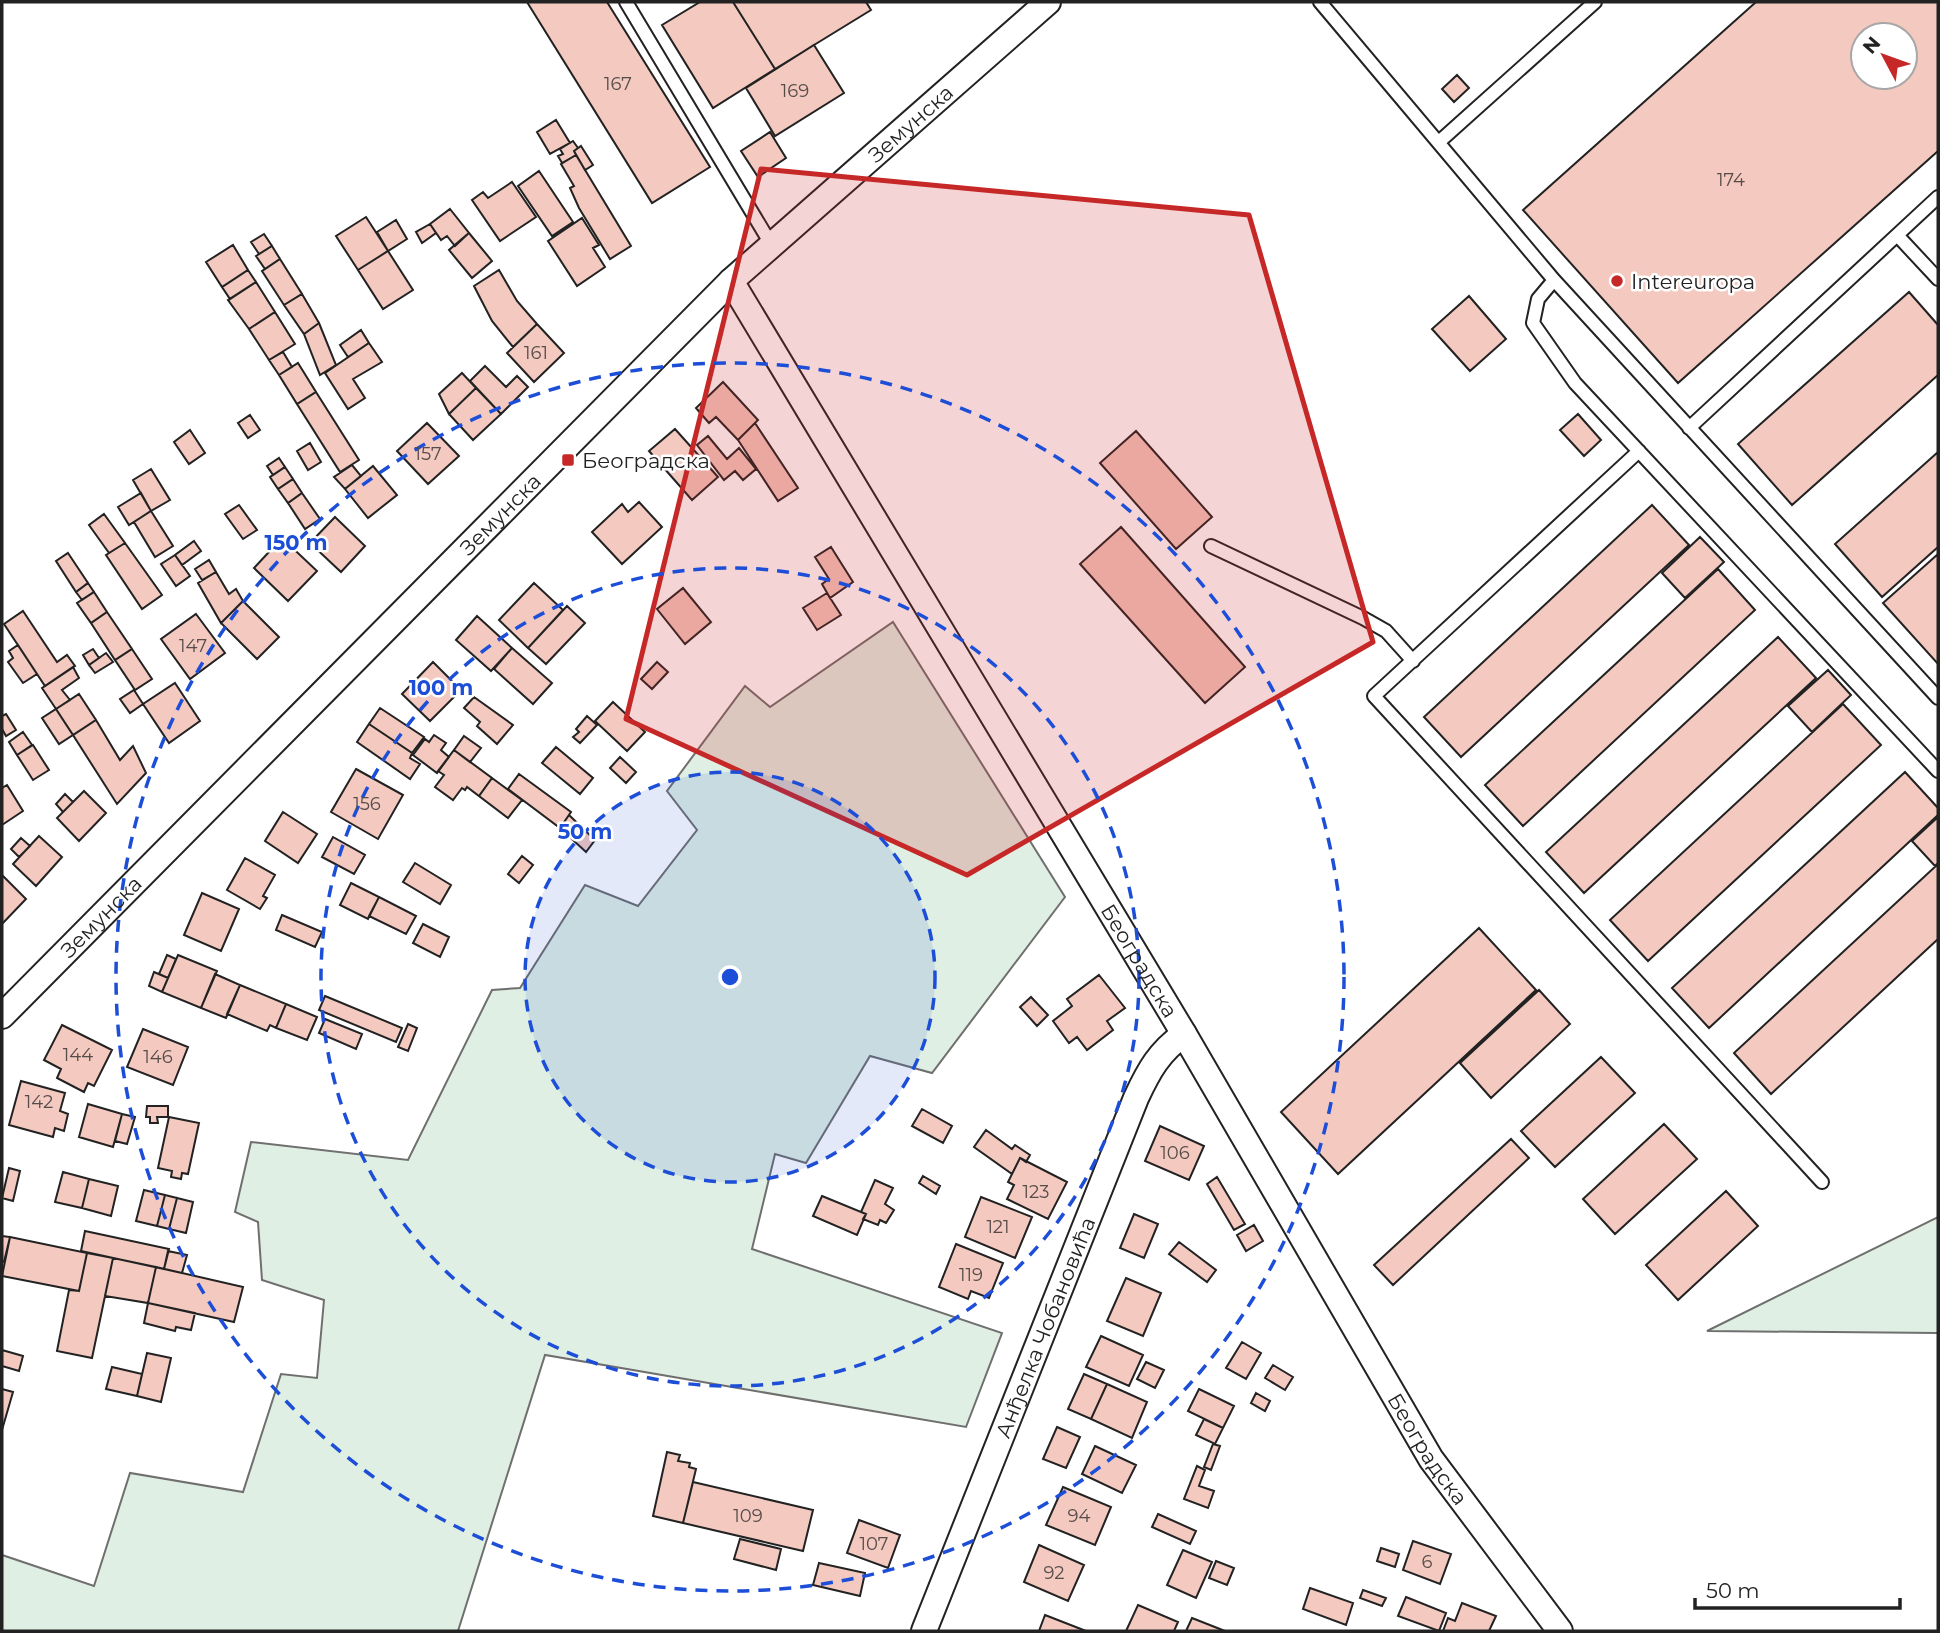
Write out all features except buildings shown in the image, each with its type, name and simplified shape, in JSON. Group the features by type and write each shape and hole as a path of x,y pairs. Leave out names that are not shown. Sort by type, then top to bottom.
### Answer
{"street":[{"name":"Земунска","path":"2,1016 731,281 1048,2"},
{"name":"Београдска","path":"731,281 1184,1034 1432,1459 1560,1631"},
{"name":"Анђелка Чобановића","path":"924,1631 1136,1098 1153,1061 1163,1049 1184,1034"}],"lane":[{"path":"626,2 771,244"},
{"path":"1320,2 1440,141 1553,280 1938,698"},
{"path":"1440,141 1595,2"},
{"path":"1689,428 1938,197"},
{"path":"1897,235 1938,279"},
{"path":"1553,280 1538,299 1533,323 1576,383 1938,771"},
{"path":"1639,451 1374,696 1822,1182"},
{"path":"1211,547 1386,631 1413,661"}],"highlighted area":[{"path":"761,169 1249,215 1373,642 967,875 626,719"}],"green space":[{"path":"893,622 1065,897 932,1073 870,1056 806,1163 775,1154 752,1249 1002,1333 966,1427 545,1355 458,1631 2,1631 2,1555 94,1586 130,1473 243,1492 281,1374 317,1378 324,1300 262,1280 258,1222 235,1212 251,1142 408,1160 492,990 520,988 585,885 638,906 697,830 667,791 745,686 770,707"},
{"path":"1938,1217 1938,1333 1707,1331"}],"place":[{"name":"Intereuropa","path":"1617,281"},
{"name":"Београдска","path":"568,460"}]}
